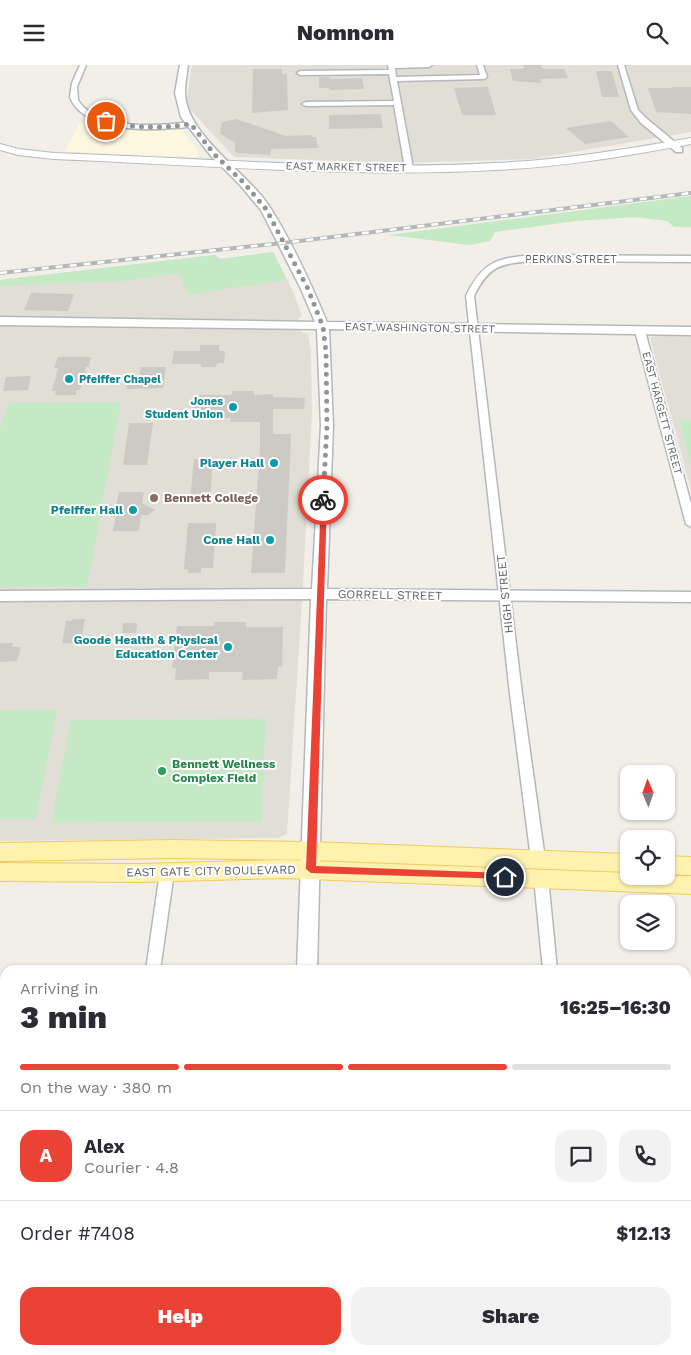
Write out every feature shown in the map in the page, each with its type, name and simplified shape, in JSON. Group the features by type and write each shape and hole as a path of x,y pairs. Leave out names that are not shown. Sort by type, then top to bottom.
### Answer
{"main road":[{"name":"EAST MARKET STREET","path":"0,147 18,152 54,157 376,175 447,176 513,173 582,166 681,147 691,141"},
{"name":"EAST MARKET STREET","path":"8,161 227,167 471,168 540,164 681,147"},
{"path":"32,162 37,159 54,157"},
{"name":"EAST GATE CITY BOULEVARD","path":"0,852 173,849 311,860 540,869 691,885"},
{"name":"EAST GATE CITY BOULEVARD","path":"0,873 167,872 311,860"},
{"name":"EAST GATE CITY BOULEVARD","path":"540,869 620,864"},
{"path":"675,865 691,866"}],"street":[{"path":"83,65 74,85 73,95 78,106 96,117 120,125 135,127 167,127 191,124"},
{"path":"184,65 180,93 182,108 191,124 266,209 308,289 323,327 326,352 327,426 319,594 307,965"},
{"path":"300,73 392,70 428,65"},
{"path":"392,70 484,77 480,65"},
{"path":"622,65 635,110 644,121 681,147"},
{"path":"392,70 409,168"},
{"path":"306,104 397,103"},
{"name":"PERKINS STREET","path":"475,329 470,296 480,276 503,263 535,258 691,259"},
{"name":"EAST WASHINGTON STREET","path":"0,321 691,331"},
{"name":"HIGH STREET","path":"475,329 516,694 540,869 550,965"},
{"name":"EAST HARGETT STREET","path":"640,331 691,524"},
{"name":"GORRELL STREET","path":"0,596 319,594 691,597"},
{"path":"154,965 167,872"}],"shaded area":[{"path":"192,65 691,65 691,132 532,159 395,163 234,157 186,105"},
{"path":"89,120 104,125 137,130 180,129 198,150 198,156 64,152 80,123"},
{"name":"Bennett College","path":"273,252 293,291 302,316 298,319 301,332 308,334 311,351 312,412 287,834 278,838 0,841 0,280 215,255 220,259"},
{"path":"657,335 691,335 691,490 650,338"}],"green space":[{"path":"691,196 691,227 674,227 667,221 635,217 576,221 495,232 490,241 469,245 389,235"},
{"path":"273,252 287,280 193,294 187,292 178,273 124,281 0,286 0,280 215,255 220,259"},
{"path":"121,402 87,587 0,587 0,429 8,403"},
{"path":"679,420 691,420 691,465"},
{"path":"57,710 36,819 0,819 0,711"},
{"name":"Bennett Wellness Complex Field","path":"266,719 261,822 51,823 71,720"}],"building":[{"path":"523,65 541,65 543,69 564,69 568,78 540,79 541,83 513,81 510,69 524,69"},
{"path":"253,69 282,69 282,74 287,74 288,110 252,113"},
{"path":"596,71 612,71 619,97 602,97"},
{"path":"319,77 330,77 330,79 362,78 364,89 330,90 329,88 319,88"},
{"path":"488,87 496,115 462,115 454,88"},
{"path":"691,87 691,114 656,112 648,88"},
{"path":"381,114 383,128 329,129 329,115"},
{"path":"236,119 286,136 311,135 311,137 316,137 318,148 271,149 270,155 238,153 235,151 235,143 220,133 222,122"},
{"path":"611,121 629,137 585,144 566,128"},
{"path":"31,293 74,294 68,311 24,310"},
{"path":"200,345 219,345 219,351 225,351 224,363 217,363 216,367 201,367 201,364 172,364 174,351 200,351"},
{"name":"Pfeiffer Chapel","path":"58,357 91,357 89,367 86,367 80,390 77,390 76,395 55,395 56,391 52,391 58,368 54,368"},
{"path":"141,367 166,367 163,388 126,389 128,379 139,379"},
{"path":"31,376 28,390 3,391 6,377"},
{"path":"232,391 254,391 254,395 273,394 273,397 305,398 304,409 273,409 273,434 291,434 285,573 251,573 260,448 260,422 230,422 231,418 197,419 197,412 192,412 193,402 199,402 199,395 232,395"},
{"path":"129,423 153,423 147,465 123,465"},
{"path":"194,459 213,460 210,499 207,499 207,503 194,503 194,500 190,500"},
{"name":"Pfeiffer Hall","path":"119,492 144,492 142,503 155,510 148,515 141,515 139,531 113,531"},
{"path":"188,523 216,523 213,568 201,568 201,573 188,573 188,569 184,569"},
{"path":"73,619 85,619 82,636 77,636 76,643 62,643 66,621 72,621"},
{"name":"Goode Health & Physical Education Center","path":"214,622 246,622 246,627 283,627 282,667 278,667 277,679 242,680 243,672 209,672 209,679 175,680 176,668 172,668 177,626 214,626"},
{"path":"123,623 137,623 136,633 122,633"},
{"path":"0,643 13,643 12,647 21,647 17,661 0,662"}],"railway":[{"path":"0,273 283,243 691,193"}],"way so far":[{"path":"106,121 120,125 152,128 191,124 214,154 244,183 266,209 308,289 323,327 326,352 327,426 323,500"}],"place":[{"name":"Pfeiffer Chapel","path":"69,379"},
{"name":"Jones Student Union","path":"233,407"},
{"name":"Player Hall","path":"274,463"},
{"name":"Bennett College","path":"154,498"},
{"name":"Pfeiffer Hall","path":"133,510"},
{"name":"Cone Hall","path":"270,540"},
{"name":"Goode Health & Physical Education Center","path":"228,647"},
{"name":"Bennett Wellness Complex Field","path":"162,771"}],"route":[{"path":"323,500 311,869 505,877"}]}
